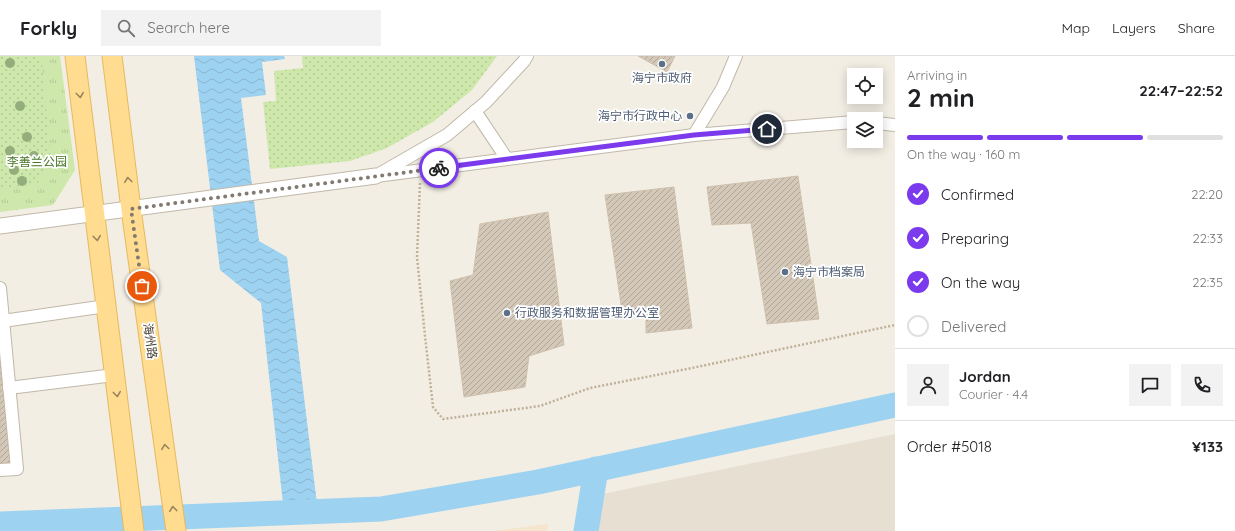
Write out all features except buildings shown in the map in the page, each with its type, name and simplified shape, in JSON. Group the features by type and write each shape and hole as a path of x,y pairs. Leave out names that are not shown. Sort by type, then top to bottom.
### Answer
{"main road":[{"path":"75,56 134,531"},
{"name":"海州路","path":"112,56 131,209 176,531"}],"street":[{"path":"376,176 447,135 486,102 524,62 527,56"},
{"path":"694,135 723,87 736,56"},
{"path":"476,111 507,159"},
{"path":"0,226 694,135 847,123"},
{"path":"883,124 895,125"},
{"path":"0,288 17,469 0,470"},
{"path":"3,321 106,306"},
{"path":"9,388 114,375"}],"path":[{"path":"420,170 417,257 433,407 443,419 540,406 590,388 700,367 895,325"}],"shaded area":[{"path":"895,434 895,531 598,531 602,494"},
{"path":"548,524 547,531 493,531"}],"green space":[{"name":"李善兰公园","path":"0,56 60,56 75,170 53,205 0,212"},
{"path":"0,56 38,56 42,64 51,161 37,184 0,189"},
{"path":"302,56 497,56 472,90 433,122 387,148 350,161 270,169 263,102 276,101 274,71 303,68"}],"water":[{"path":"194,56 284,56 285,59 262,62 266,95 241,98 259,241 287,257 318,512 284,513 261,303 220,270"}],"waterway":[{"path":"0,524 381,509 538,482 895,405"},
{"path":"586,531 596,469"}],"way so far":[{"path":"142,286 131,209 439,168"}],"place":[{"name":"海宁市政府","path":"662,64"},
{"name":"海宁市行政中心","path":"690,116"},
{"name":"海宁市档案局","path":"785,272"},
{"name":"行政服务和数据管理办公室","path":"507,313"}],"route":[{"path":"439,168 694,135 767,129"}]}
